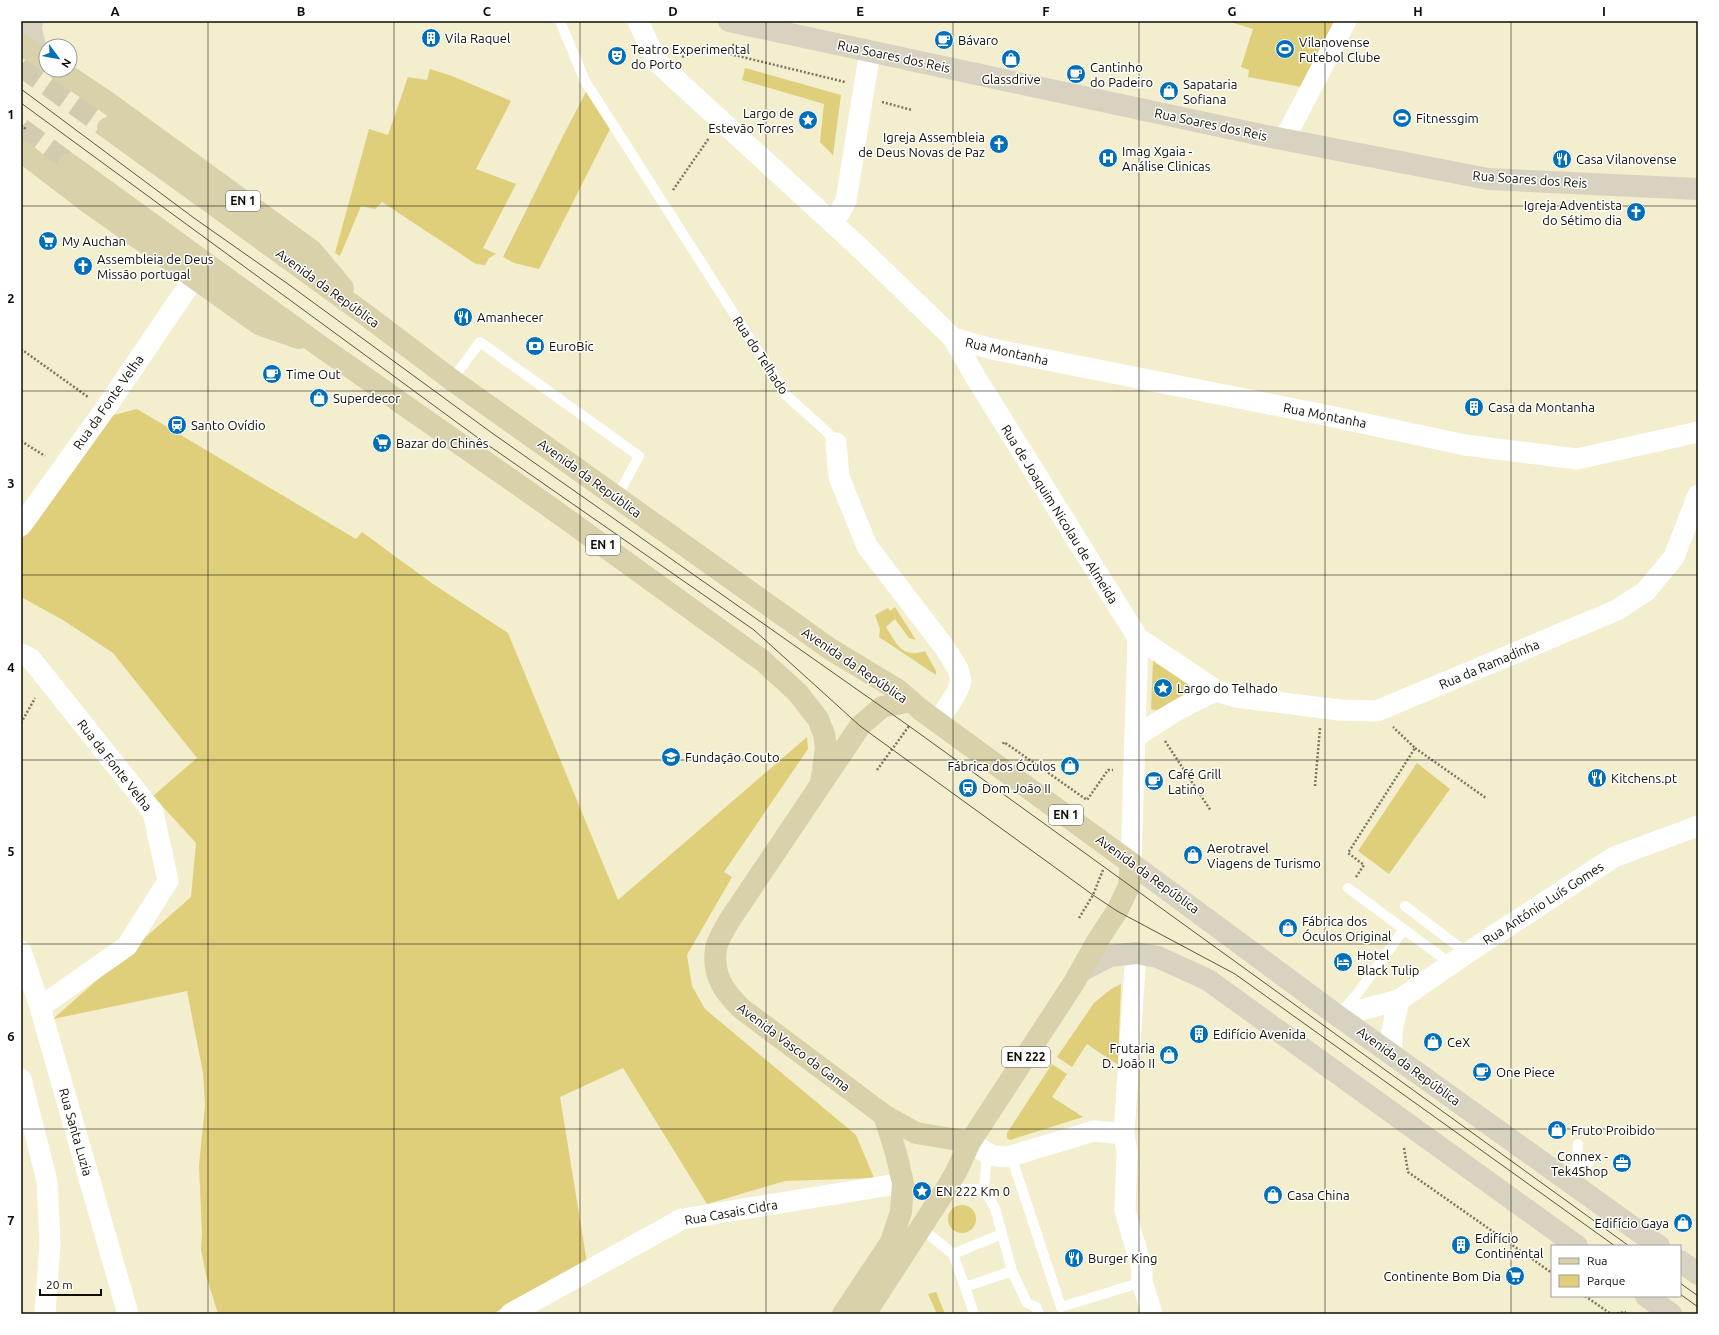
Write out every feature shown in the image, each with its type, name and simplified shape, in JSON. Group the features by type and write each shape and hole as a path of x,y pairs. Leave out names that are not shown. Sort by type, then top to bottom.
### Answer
{"main road":[{"path":"32,21 31,29 35,54"},
{"name":"Rua Soares dos Reis","path":"734,22 764,25 870,51 1284,140 1488,179 1698,189"},
{"name":"EN 1","path":"71,78 107,102 312,251 366,315"},
{"name":"Avenida da República","path":"108,128 366,315 452,380 830,650 898,690 912,711 938,722 1338,1016 1392,1054 1571,1172 1658,1245"},
{"name":"EN 1","path":"21,151 85,200 259,324 320,346"},
{"name":"EN 1","path":"69,164 320,346 541,500 726,633 779,675 798,693 818,719 824,734 826,748 821,784"},
{"name":"Avenida Vasco da Gama","path":"912,711 882,707 860,726 729,921 716,948 716,972 727,994 742,1009 884,1115 916,1133 978,1147"},
{"path":"1081,971 1098,940 1117,911 1129,886 1131,863"},
{"path":"1081,971 1110,956 1136,953 1158,957 1208,980 1576,1245"},
{"name":"EN 222","path":"865,1314 956,1172 978,1147 1081,971"},
{"path":"843,1314 891,1242 901,1212 903,1183 896,1153 884,1115"},
{"path":"1681,1262 1698,1274"}],"street":[{"path":"638,21 657,62 662,68 833,224 846,201 870,51"},
{"path":"1284,140 1346,21"},
{"name":"Rua de Joaquim Nicolau de Almeida","path":"833,224 953,338 976,378 1138,638"},
{"name":"Rua da Fonte Velha","path":"21,526 105,409 194,278"},
{"name":"Rua Montanha","path":"953,338 992,349 1328,415 1472,446 1577,459 1698,432"},
{"name":"Rua do Telhado","path":"836,444 839,477 867,546 945,648 958,669 961,681 957,692 938,722"},
{"name":"Rua da Ramadinha","path":"1217,691 1236,697 1321,708 1377,711 1617,610 1646,591 1674,557 1698,495"},
{"path":"1138,638 1217,691"},
{"path":"1131,863 1138,638"},
{"name":"Rua da Fonte Velha","path":"21,654 31,659 153,812 168,882 128,946 40,1007"},
{"path":"1135,738 1153,724 1192,701 1217,691"},
{"name":"Rua António Luís Gomes","path":"1338,1016 1399,1000 1614,857 1698,826"},
{"name":"Rua Santa Luzia","path":"21,951 40,1007 128,1314"},
{"path":"1136,953 1124,1134 1128,1152 1125,1211 1142,1268 1142,1282 1152,1314"},
{"path":"1392,1054 1392,1030 1399,1000"},
{"path":"21,1079 47,1181 50,1243 45,1314"},
{"path":"978,1147 998,1158 1011,1156 1094,1131 1124,1134"},
{"name":"Rua Casais Cidra","path":"510,1314 682,1219 903,1183"}],"lane":[{"name":"Rua do Telhado","path":"560,21 585,81 786,396 827,432 836,444"},
{"path":"452,380 480,342 640,456 617,498"},
{"path":"1348,888 1404,929 1459,959"},
{"path":"1405,906 1459,959"},
{"path":"1338,1016 1358,993 1404,929"},
{"path":"1571,1172 1578,1144"},
{"path":"978,1147 984,1189 995,1208 1012,1271 1027,1302 1036,1307 1039,1314"},
{"path":"1011,1156 1061,1307 1142,1282"},
{"path":"1571,1172 1589,1163"},
{"path":"946,1189 984,1189"},
{"path":"921,1228 952,1254 974,1314"},
{"path":"952,1254 1002,1234"},
{"path":"965,1287 1012,1271"}],"path":[{"path":"730,54 734,22"},
{"path":"662,68 701,46 847,83 863,98 912,110"},
{"path":"669,195 696,157"},
{"path":"21,350 105,409"},
{"path":"21,441 63,466"},
{"path":"21,723 46,679"},
{"path":"1315,786 1321,708"},
{"path":"877,770 912,711"},
{"path":"1377,711 1415,748 1486,798"},
{"path":"1153,724 1211,811"},
{"path":"1002,744 1004,742 1087,800 1108,770"},
{"path":"1348,888 1364,865 1348,853 1415,748"},
{"path":"1078,918 1093,895 1104,866"},
{"path":"1403,1142 1408,1172 1551,1272"},
{"path":"1587,1297 1612,1314 1626,1312"}],"green space":[{"name":"Vilanovense Futebol Clube","path":"1227,21 1338,21 1302,87 1248,77 1249,70 1241,67 1253,29"},
{"path":"745,68 841,95 833,155 820,142 824,104 742,80"},
{"path":"430,69 452,76 511,101 476,169 516,184 483,248 496,254 489,258 485,265 476,264 382,202 375,209 361,206 340,256 335,253 369,129 388,135 408,77 427,80"},
{"path":"587,90 611,127 539,269 514,263 503,257"},
{"name":"Santo Ovídio","path":"137,409 356,539 362,532 433,584 508,633 618,900 807,737 808,749 724,872 732,877 687,955 692,986 705,1009 856,1135 874,1178 785,1181 707,1204 623,1068 560,1097 587,1263 492,1314 218,1314 206,1275 201,1249 202,1234 199,1165 205,1105 203,1073 187,991 53,1019 191,897 196,843 153,796 197,758 113,653 63,620 21,597 21,540 110,416"},
{"path":"895,607 916,640 909,638 895,619 886,627 897,644 905,651 917,653 925,651 936,671 936,675 879,637 880,629 875,615 888,608 890,611"},
{"path":"1153,659 1198,686 1198,691 1158,711 1151,709"},
{"path":"1417,763 1450,789 1389,874 1358,851"},
{"path":"1121,984 1118,1065 1087,1044 1072,1067 1057,1057 1094,1003 1111,989"},
{"path":"1052,1064 1067,1074 1052,1097 1083,1117 1010,1140 1007,1138 1007,1133"},
{"path":"962,1205 972,1209 976,1219 972,1229 962,1233 952,1229 948,1219 952,1209"},
{"path":"936,1292 945,1314 937,1314 928,1294"}],"tunnel":[{"path":"21,66 108,128"},
{"path":"21,129 69,164"}],"tram line":[{"path":"21,89 194,218 288,284 492,433 909,726 1628,1245"},
{"path":"21,103 485,443 754,630 860,726 1093,895 1117,911 1235,974 1614,1245"},
{"path":"1681,1284 1698,1296"},
{"path":"1681,1295 1698,1307"}],"place":[{"name":"Vila Raquel","path":"431,38"},
{"name":"Bávaro","path":"944,40"},
{"name":"Vilanovense Futebol Clube","path":"1285,49"},
{"name":"Teatro Experimental do Porto","path":"617,56"},
{"name":"Glassdrive","path":"1011,59"},
{"name":"Cantinho do Padeiro","path":"1076,74"},
{"name":"Sapataria Sofiana","path":"1169,91"},
{"name":"Fitnessgim","path":"1402,118"},
{"name":"Largo de Estevão Torres","path":"808,120"},
{"name":"Igreja Assembleia de Deus Novas de Paz","path":"999,144"},
{"name":"Imag Xgaia - Análise Clinicas","path":"1108,158"},
{"name":"Casa Vilanovense","path":"1562,159"},
{"name":"Igreja Adventista do Sétimo dia","path":"1636,212"},
{"name":"My Auchan","path":"48,241"},
{"name":"Assembleia de Deus Missão portugal","path":"83,266"},
{"name":"Amanhecer","path":"463,317"},
{"name":"EuroBic","path":"535,346"},
{"name":"Time Out","path":"272,374"},
{"name":"Superdecor","path":"319,398"},
{"name":"Casa da Montanha","path":"1474,407"},
{"name":"Santo Ovídio","path":"177,425"},
{"name":"Bazar do Chinês","path":"382,443"},
{"name":"Largo do Telhado","path":"1163,688"},
{"name":"Fundação Couto","path":"671,757"},
{"name":"Fábrica dos Óculos","path":"1070,766"},
{"name":"Kitchens.pt","path":"1597,778"},
{"name":"Café Grill Latino","path":"1154,781"},
{"name":"Dom João II","path":"968,788"},
{"name":"Aerotravel Viagens de Turismo","path":"1193,855"},
{"name":"Fábrica dos Óculos Original","path":"1288,928"},
{"name":"Hotel Black Tulip","path":"1343,962"},
{"name":"Edifício Avenida","path":"1199,1034"},
{"name":"CeX","path":"1433,1042"},
{"name":"Frutaria D. João II","path":"1169,1055"},
{"name":"One Piece","path":"1482,1072"},
{"name":"Fruto Proibido","path":"1557,1130"},
{"name":"Connex - Tek4Shop","path":"1622,1163"},
{"name":"EN 222 Km 0","path":"922,1191"},
{"name":"Casa China","path":"1273,1195"},
{"name":"Edifício Gaya","path":"1683,1223"},
{"name":"Edifício Continental","path":"1461,1245"},
{"name":"Burger King","path":"1074,1258"},
{"name":"Continente Bom Dia","path":"1515,1276"}]}
